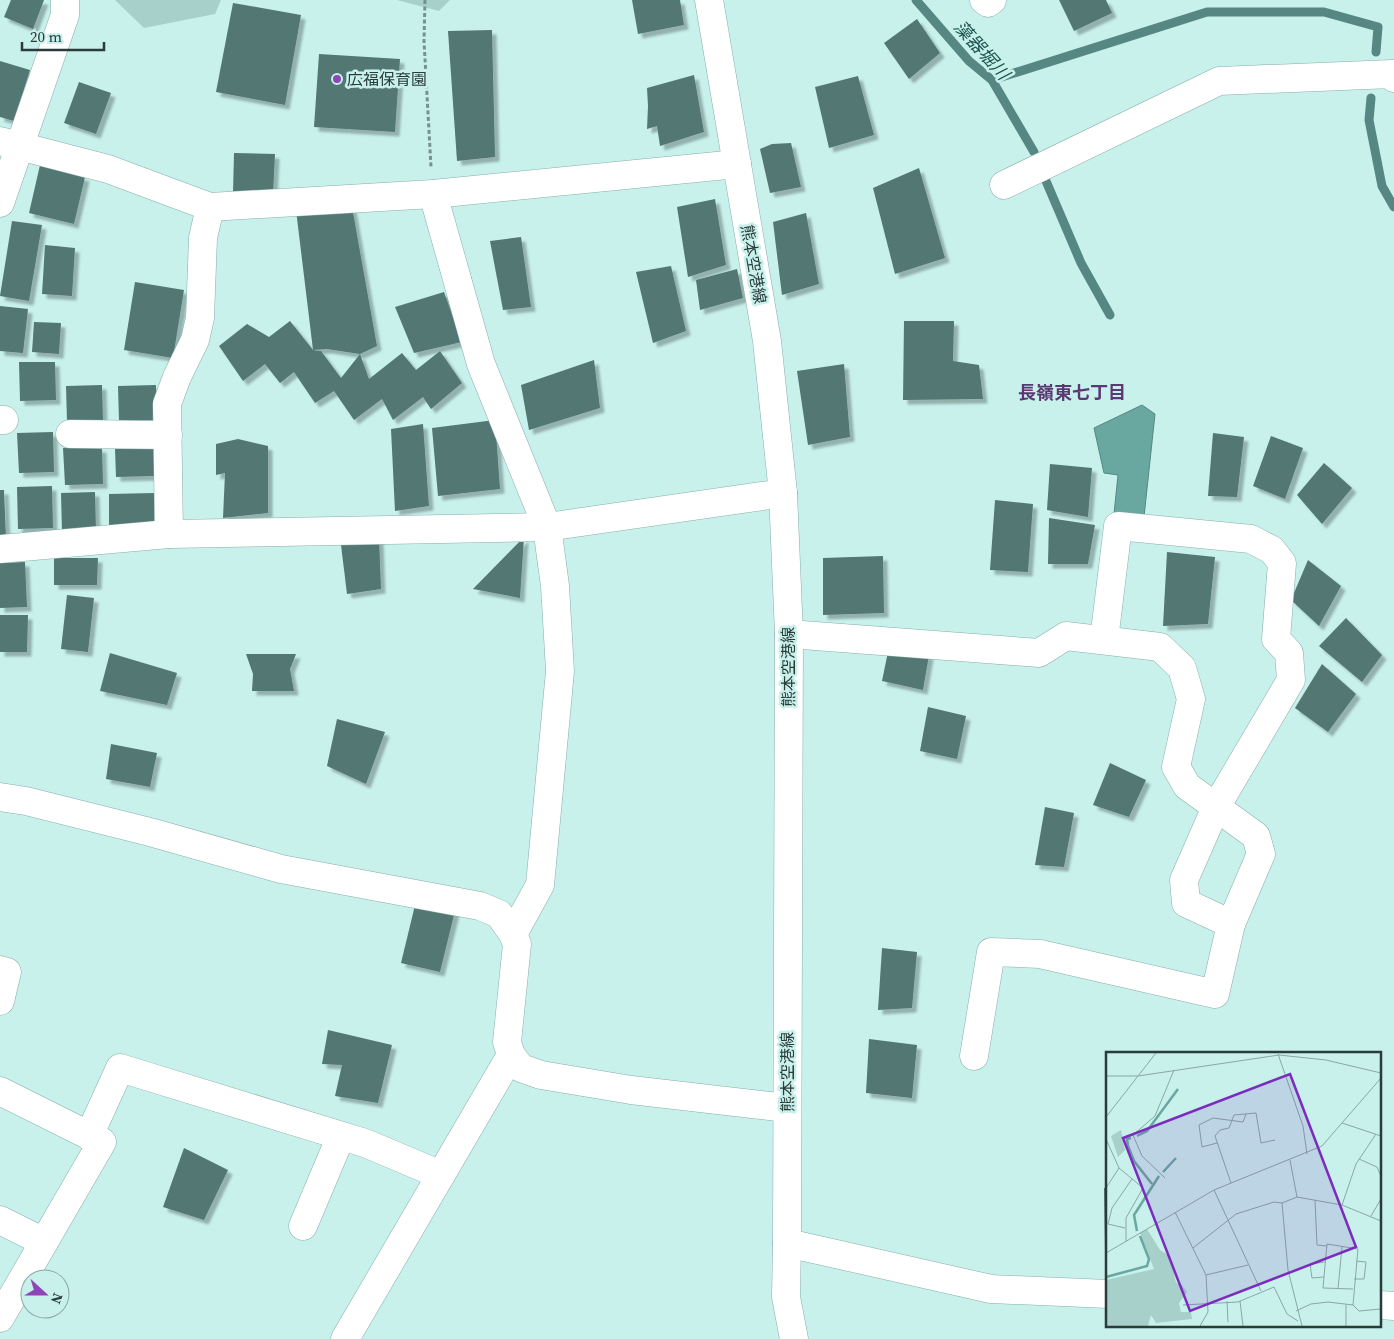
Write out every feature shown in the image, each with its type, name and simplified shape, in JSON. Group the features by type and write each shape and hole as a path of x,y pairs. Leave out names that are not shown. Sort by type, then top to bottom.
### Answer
{"street":[{"path":"0,203 10,144 65,15 65,0"},
{"name":"熊本空港線","path":"709,0 767,341 782,494 789,634 786,1297 794,1339"},
{"path":"984,0 988,3 992,0"},
{"path":"1004,185 1219,81 1392,74 1394,78"},
{"path":"10,144 108,169 210,207 433,194 737,164"},
{"path":"433,194 481,364 546,527 555,586 560,681 540,885 513,934"},
{"path":"169,534 167,404 177,377 195,340 200,318 203,238 210,207"},
{"path":"70,434 168,435"},
{"path":"0,549 169,534 546,527 782,494"},
{"path":"1104,640 1118,526 1251,539 1272,550 1282,563 1276,639 1289,653 1292,680 1216,807 1184,880 1186,903 1231,924"},
{"path":"789,634 1040,653 1066,636 1160,647 1182,668 1191,699 1176,768 1187,786 1256,836 1261,854 1231,924 1215,994 1040,954 991,952 974,1056"},
{"path":"0,797 26,801 150,832 281,869 480,906 499,914 513,934 517,944 507,1042 511,1055 521,1068 540,1075 631,1090 787,1108"},
{"path":"0,970 7,972 0,1001"},
{"path":"345,1339 511,1055"},
{"path":"89,1136 120,1068 365,1143 441,1175"},
{"path":"0,1091 102,1142 0,1318"},
{"path":"303,1226 341,1136"},
{"path":"0,1220 44,1242"},
{"path":"787,1243 991,1289 1106,1294"}],"path":[{"path":"425,0 424,41 433,194"}],"green space":[{"path":"115,0 221,0 215,14 144,28"},
{"path":"397,0 450,0 439,11"}],"water":[{"path":"1142,405 1155,414 1144,517 1114,514 1118,475 1104,473 1094,428"}],"building":[{"path":"11,0 44,0 33,29 4,17"},
{"path":"632,0 680,0 684,25 638,34"},
{"path":"1059,0 1106,0 1112,13 1074,31"},
{"path":"233,3 301,15 285,105 216,92"},
{"path":"917,19 940,53 909,79 884,43"},
{"path":"492,30 495,157 457,161 448,31"},
{"path":"319,54 400,59 395,132 314,127"},
{"path":"0,61 30,70 14,121 0,117"},
{"path":"694,75 704,132 660,146 657,126 647,129 647,88"},
{"path":"858,76 874,135 829,148 815,87"},
{"path":"79,82 111,93 96,134 64,123"},
{"path":"791,143 801,187 770,193 760,149 772,144"},
{"path":"234,153 275,154 273,194 233,193"},
{"path":"40,165 85,177 74,224 29,213"},
{"path":"919,168 945,258 895,274 873,188"},
{"path":"715,199 726,265 688,277 677,207"},
{"path":"352,207 377,346 360,354 327,349 313,350 296,210"},
{"path":"806,213 819,284 782,295 773,222"},
{"path":"12,221 42,225 29,301 0,296"},
{"path":"521,237 531,307 503,310 490,241"},
{"path":"45,245 75,248 72,296 42,294"},
{"path":"671,266 686,331 653,343 636,272"},
{"path":"737,269 743,298 700,310 696,280"},
{"path":"135,282 184,290 173,358 124,350"},
{"path":"444,292 462,342 414,353 395,307"},
{"path":"0,306 28,309 23,353 0,351"},
{"path":"290,321 313,350 321,351 341,378 360,354 369,379 402,353 416,370 440,351 462,383 431,409 423,397 393,420 382,399 354,420 334,391 315,403 294,372 280,383 265,364 243,381 219,346 247,324 269,337"},
{"path":"904,321 954,321 953,361 979,365 983,399 903,400"},
{"path":"34,322 61,323 59,354 32,352"},
{"path":"594,360 600,408 529,430 521,385"},
{"path":"19,362 55,362 56,400 20,401"},
{"path":"844,364 850,437 808,445 797,371"},
{"path":"102,385 103,421 67,422 66,386"},
{"path":"156,385 156,420 119,421 118,386"},
{"path":"495,420 500,489 438,496 432,428"},
{"path":"423,424 429,506 395,511 391,429"},
{"path":"53,432 54,472 19,473 17,433"},
{"path":"1213,433 1244,437 1237,497 1208,496"},
{"path":"1271,436 1303,448 1285,499 1253,486"},
{"path":"238,439 268,446 268,513 223,518 225,473 216,475 216,444"},
{"path":"154,447 154,476 116,477 115,449"},
{"path":"63,448 102,448 103,484 65,485"},
{"path":"1324,463 1352,488 1322,524 1297,495"},
{"path":"1050,464 1092,468 1088,517 1047,510"},
{"path":"52,486 53,528 18,529 17,487"},
{"path":"0,490 4,490 6,538 0,539"},
{"path":"95,492 96,532 62,533 61,493"},
{"path":"154,493 154,531 109,532 109,494"},
{"path":"995,500 1033,504 1028,572 990,570"},
{"path":"1049,518 1095,525 1088,564 1048,564"},
{"path":"340,537 379,538 381,589 347,594"},
{"path":"524,537 520,598 473,589"},
{"path":"1167,552 1215,557 1208,624 1163,626"},
{"path":"883,556 884,613 823,615 823,558"},
{"path":"54,558 98,558 97,585 54,585"},
{"path":"1308,560 1341,586 1319,626 1291,600"},
{"path":"25,562 27,607 0,608 0,563"},
{"path":"67,595 94,598 88,652 61,649"},
{"path":"0,615 28,615 27,652 0,652"},
{"path":"1346,618 1382,655 1362,682 1319,646"},
{"path":"890,642 929,655 923,690 882,681"},
{"path":"110,653 177,673 167,705 100,691"},
{"path":"246,654 296,654 290,669 294,691 252,691 253,674"},
{"path":"1322,664 1356,694 1328,732 1295,708"},
{"path":"928,707 966,716 957,759 920,751"},
{"path":"337,719 385,732 366,784 327,766"},
{"path":"111,744 157,753 150,787 106,779"},
{"path":"1110,763 1146,780 1129,817 1093,805"},
{"path":"1045,807 1074,813 1064,867 1035,865"},
{"path":"416,901 455,911 440,972 401,963"},
{"path":"882,948 917,952 912,1008 878,1010"},
{"path":"328,1030 392,1045 378,1103 335,1096 342,1065 322,1064"},
{"path":"869,1039 917,1045 912,1098 866,1093"},
{"path":"184,1148 228,1170 204,1220 163,1207"},
{"path":"1104,1188 1106,1188 1106,1251"}],"waterway":[{"name":"藻器堀川","path":"916,0 969,61 992,80 1034,152"},
{"path":"992,80 1207,12 1324,12 1378,27 1376,52"},
{"path":"1371,98 1369,120 1382,186 1394,207"},
{"name":"藻器堀川","path":"1046,181 1081,263 1110,315"}],"place":[{"name":"広福保育園","path":"337,79"}],"district":[{"name":"長嶺東七丁目","path":"1072,392"}]}
